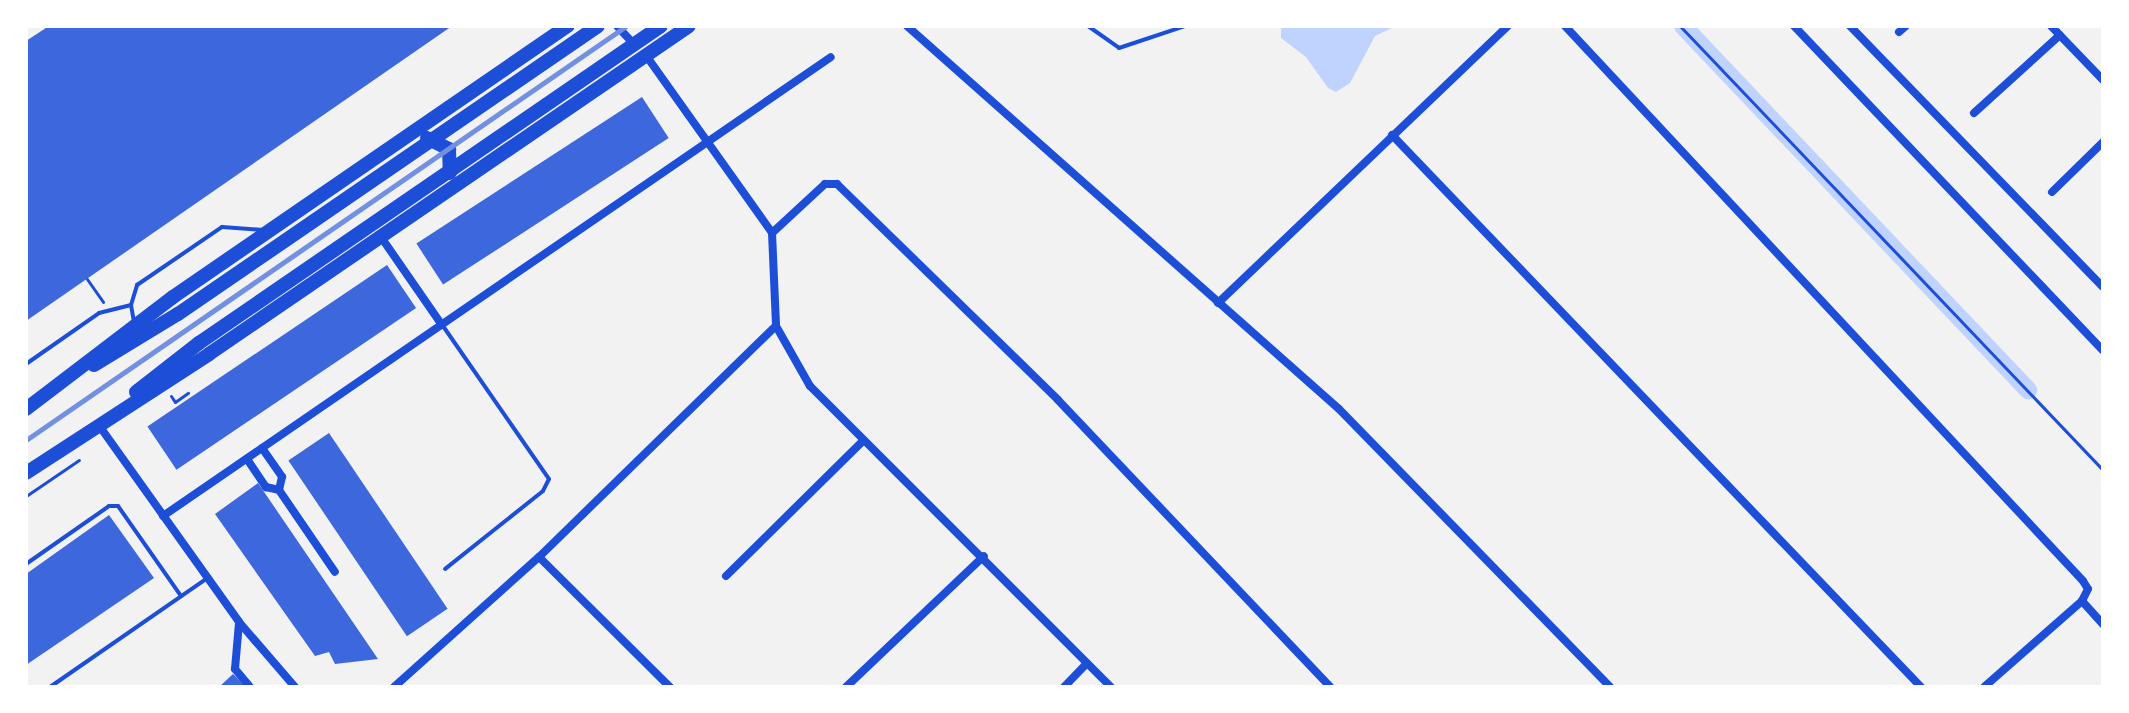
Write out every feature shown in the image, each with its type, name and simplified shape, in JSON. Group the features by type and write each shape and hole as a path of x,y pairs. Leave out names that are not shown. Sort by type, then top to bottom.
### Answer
{"main road":[{"path":"26,409 135,324 568,26"},
{"path":"66,380 144,336 598,26"},
{"path":"26,473 103,419 199,343 661,26"},
{"path":"103,419 178,376 689,26"},
{"path":"399,142 436,139 451,153 453,166 435,200"}],"street":[{"path":"617,26 646,55 772,233 776,326 810,386 984,556 1111,687"},
{"path":"907,26 1339,409 1610,687"},
{"path":"1218,303 1508,26"},
{"path":"1565,26 2083,581 2088,589 2082,601 1984,687"},
{"path":"1794,26 2103,350"},
{"path":"1850,26 2103,287"},
{"path":"2051,26 2103,80"},
{"path":"1974,113 2060,35"},
{"path":"163,516 831,57"},
{"path":"1392,135 1921,687"},
{"path":"2052,192 2103,142"},
{"path":"772,233 825,184 837,184 1058,400 1330,687"},
{"path":"381,237 442,325"},
{"path":"394,687 539,557 776,326"},
{"path":"103,419 163,516 239,622 295,687"},
{"path":"726,576 863,441"},
{"path":"262,448 282,477 279,490"},
{"path":"247,459 266,487 279,490 335,572"},
{"path":"846,687 984,556"},
{"path":"539,557 670,687"},
{"path":"2082,601 2103,624"},
{"path":"239,622 235,669 250,687"},
{"path":"1064,687 1087,663"}],"lane":[{"path":"1088,26 1119,48 1185,26"},
{"path":"135,324 131,305 137,285 222,227 268,231"},
{"path":"26,364 99,313 131,305"},
{"path":"442,325 549,479 543,491 445,569"},
{"path":"26,564 109,506 118,506 181,596"},
{"path":"50,687 208,578"}],"path":[{"path":"1680,26 2103,470"},
{"path":"175,402 188,393"},
{"path":"26,496 85,455"}],"water":[{"path":"1281,26 1396,26 1375,36 1350,83 1336,92 1328,88 1306,57 1281,38"}],"building":[{"path":"49,26 452,26 26,321 26,41"},
{"path":"642,97 669,138 443,285 416,244"},
{"path":"387,265 416,308 176,470 147,427"},
{"path":"329,433 448,609 407,636 288,460"},
{"path":"258,483 378,659 335,664 329,652 315,656 215,514"},
{"path":"109,515 154,578 26,665 26,574"},
{"path":"233,674 246,687 219,687"}],"waterway":[{"path":"1683,26 2028,390"}],"railway":[{"path":"26,440 626,26"}]}
